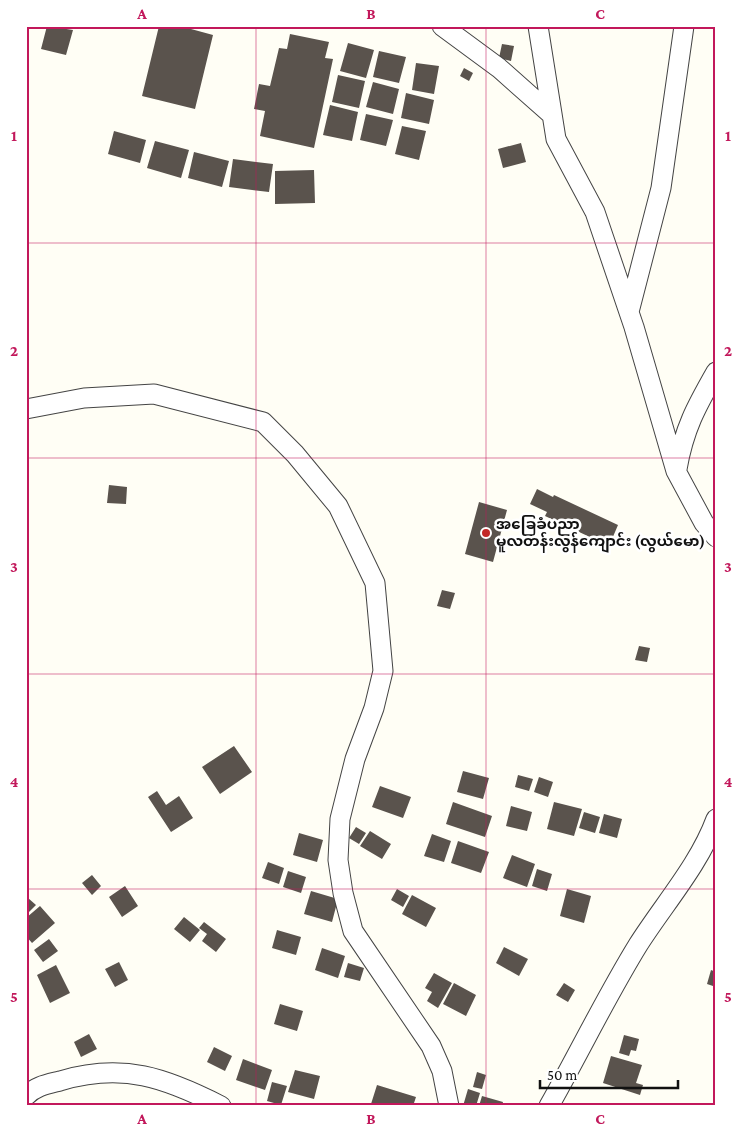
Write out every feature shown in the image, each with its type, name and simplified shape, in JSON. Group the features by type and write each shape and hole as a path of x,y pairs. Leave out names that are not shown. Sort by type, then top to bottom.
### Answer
{"street":[{"path":"442,26 499,68 552,115"},
{"path":"538,26 556,139 595,212 629,312 676,472 704,523 716,537"},
{"path":"629,312 660,188 684,26"},
{"path":"676,472 683,438 695,409 716,372"},
{"path":"26,409 84,398 154,394 263,422 295,454 338,506 375,583 383,671 374,708 356,759 340,819 338,860 343,893 353,931 431,1046 442,1071 449,1106"},
{"path":"549,1106 637,946 698,855 716,819"},
{"path":"26,1096 32,1089 82,1074 128,1073 163,1079 221,1106"}],"building":[{"path":"47,26 73,30 66,55 41,49"},
{"path":"159,26 180,26 213,35 195,109 142,96"},
{"path":"290,34 329,42 325,58 333,59 314,148 260,136 265,111 254,109 259,84 270,86 279,48 287,49"},
{"path":"348,43 374,50 366,78 340,71"},
{"path":"502,44 514,46 511,61 499,58"},
{"path":"379,51 406,57 399,83 373,77"},
{"path":"416,63 439,66 434,94 412,90"},
{"path":"464,68 473,73 469,81 460,76"},
{"path":"338,75 365,81 359,108 332,102"},
{"path":"373,82 399,89 393,114 366,107"},
{"path":"406,93 434,100 429,124 401,118"},
{"path":"330,105 358,112 352,141 323,135"},
{"path":"366,114 393,120 386,146 360,140"},
{"path":"402,126 426,131 419,160 395,154"},
{"path":"114,131 146,140 140,163 108,154"},
{"path":"155,141 189,150 181,178 147,168"},
{"path":"521,143 526,162 503,168 498,149"},
{"path":"194,152 229,161 222,187 188,178"},
{"path":"233,159 273,164 269,192 229,187"},
{"path":"314,170 315,203 275,204 275,171"},
{"path":"109,485 127,487 126,504 107,503"},
{"path":"537,489 618,525 609,546 545,516 547,512 530,504"},
{"path":"479,502 507,510 493,562 465,554"},
{"path":"442,590 455,593 450,609 437,606"},
{"path":"639,646 650,648 647,662 635,660"},
{"path":"234,746 252,772 220,794 202,767"},
{"path":"463,771 489,778 483,799 457,792"},
{"path":"518,775 533,779 529,791 515,787"},
{"path":"539,777 553,782 548,797 534,792"},
{"path":"380,786 411,797 403,818 372,807"},
{"path":"157,791 166,805 179,796 193,818 171,832 148,797"},
{"path":"453,802 492,816 485,837 446,824"},
{"path":"554,802 582,809 574,836 547,829"},
{"path":"511,806 532,812 527,831 506,826"},
{"path":"584,812 600,817 595,833 579,828"},
{"path":"604,814 622,819 617,838 599,833"},
{"path":"356,827 366,833 359,844 349,838"},
{"path":"370,831 391,844 382,859 360,846"},
{"path":"299,833 323,840 317,862 293,855"},
{"path":"432,834 451,841 444,862 424,856"},
{"path":"458,841 489,852 481,873 451,863"},
{"path":"512,855 535,864 527,887 503,878"},
{"path":"268,862 284,868 279,884 262,878"},
{"path":"537,869 552,874 547,891 532,886"},
{"path":"288,871 306,877 301,893 283,887"},
{"path":"92,875 101,886 92,895 82,883"},
{"path":"125,886 138,906 122,917 109,897"},
{"path":"397,889 409,896 403,907 391,900"},
{"path":"567,889 591,896 584,923 560,916"},
{"path":"311,891 338,899 332,922 304,914"},
{"path":"412,895 436,908 426,927 402,914"},
{"path":"28,898 36,905 28,913 26,911"},
{"path":"40,906 55,923 32,943 26,936 26,918"},
{"path":"184,917 200,930 190,942 174,929"},
{"path":"204,922 226,939 216,952 202,941 207,934 199,928"},
{"path":"277,930 301,937 296,955 272,948"},
{"path":"49,939 58,951 43,962 34,950"},
{"path":"504,947 528,959 519,976 496,963"},
{"path":"322,948 345,956 338,978 315,970"},
{"path":"119,962 128,980 115,987 105,969"},
{"path":"348,963 364,968 360,981 344,977"},
{"path":"56,965 70,993 50,1003 37,975"},
{"path":"711,970 716,972 716,987 707,984"},
{"path":"434,973 452,983 438,1008 427,1001 432,992 425,988"},
{"path":"454,983 476,995 466,1016 443,1004"},
{"path":"564,983 575,990 568,1002 556,995"},
{"path":"280,1004 303,1011 297,1031 274,1024"},
{"path":"89,1034 97,1049 81,1057 74,1042"},
{"path":"624,1035 639,1039 636,1051 631,1050 629,1056 619,1053"},
{"path":"214,1047 232,1056 225,1071 207,1062"},
{"path":"611,1056 642,1065 636,1083 643,1085 640,1095 603,1083"},
{"path":"243,1059 272,1070 265,1090 236,1080"},
{"path":"295,1070 320,1076 314,1099 288,1092"},
{"path":"477,1072 486,1075 482,1089 473,1087"},
{"path":"272,1082 287,1086 281,1105 267,1101"},
{"path":"377,1085 416,1097 413,1106 378,1106 371,1104"},
{"path":"468,1089 480,1093 476,1106 463,1106"},
{"path":"482,1096 503,1102 502,1106 479,1106"}],"place":[{"name":"အခြေခံပညာ မူလတန်းလွန်ကျောင်း (လွယ်မော)","path":"486,533"}]}
